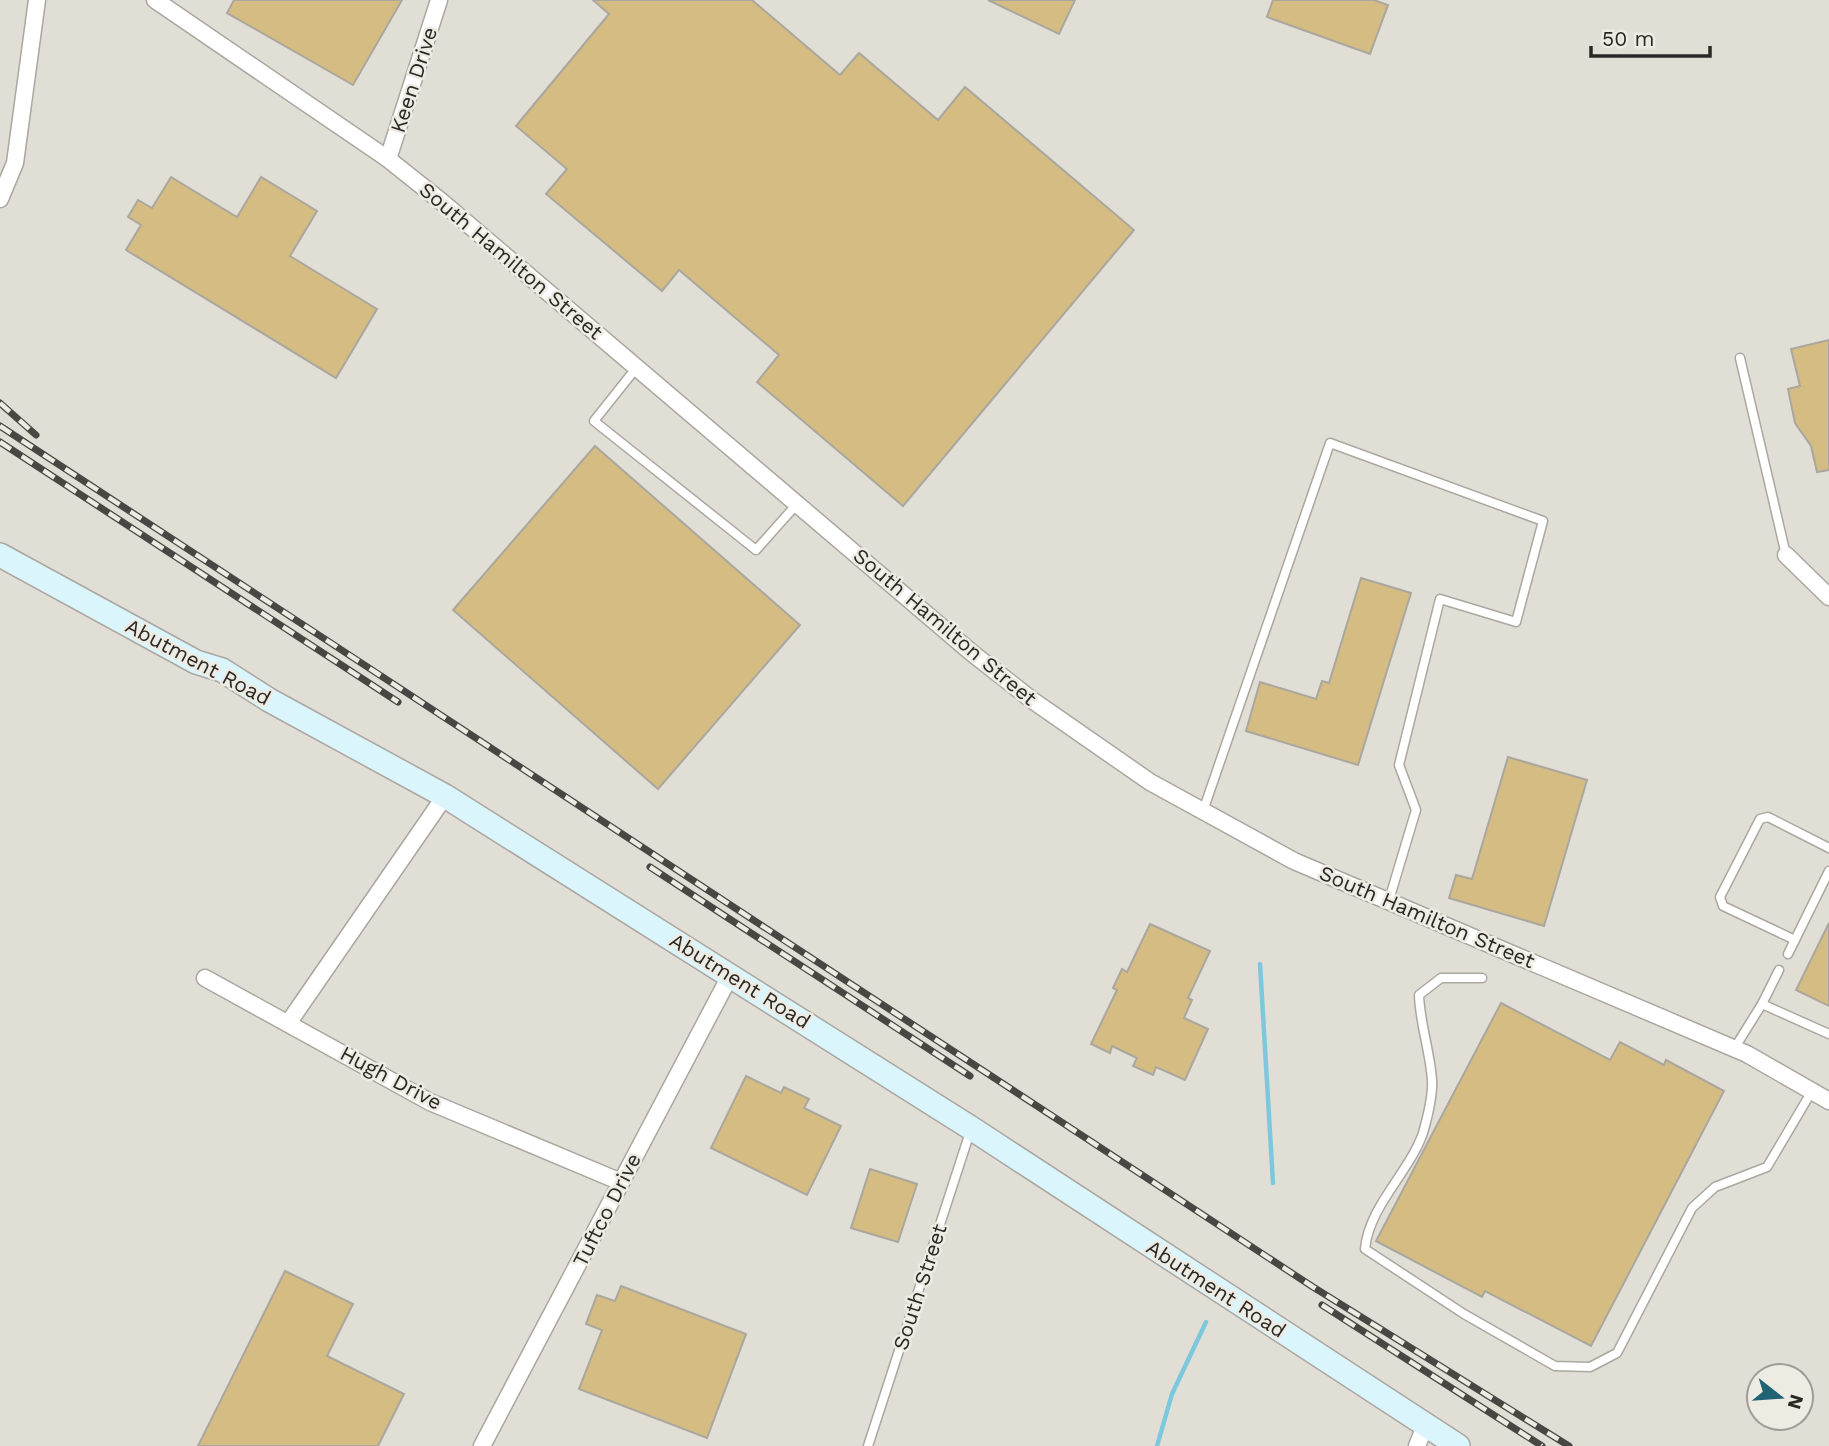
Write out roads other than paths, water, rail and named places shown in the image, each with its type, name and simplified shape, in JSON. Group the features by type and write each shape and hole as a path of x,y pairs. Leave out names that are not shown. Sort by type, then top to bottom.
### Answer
{"main road":[{"name":"Abutment Road","path":"0,555 196,662 222,670 270,700 445,796 731,974 971,1128 1421,1436 1458,1446"}],"street":[{"path":"0,199 15,163 37,0"},
{"name":"South Hamilton Street","path":"155,0 388,159 1031,700 1150,782 1294,861 1734,1049 1829,1101"},
{"name":"Keen Drive","path":"388,159 439,0"},
{"path":"0,153 15,163"},
{"path":"1786,555 1829,597"},
{"path":"289,1022 445,796"},
{"name":"Tuftco Drive","path":"482,1446 731,974"},
{"name":"Hugh Drive","path":"205,978 430,1102 472,1116 621,1182"}],"lane":[{"path":"1740,358 1786,555"},
{"path":"637,368 594,421 756,550 797,504"},
{"path":"1203,811 1330,443 1543,521 1516,622 1440,599 1399,765 1416,810 1389,900"},
{"path":"1795,940 1723,906 1720,897 1760,820 1768,817 1829,848"},
{"path":"1788,954 1829,871"},
{"path":"1734,1049 1779,970"},
{"path":"1482,978 1441,978 1419,995 1420,1023 1432,1081 1422,1135 1382,1205 1366,1239 1365,1249 1465,1314 1555,1366 1590,1367 1617,1353 1692,1208 1715,1187 1767,1167 1812,1091"},
{"path":"1762,1004 1829,1034"},
{"name":"South Street","path":"868,1446 971,1128"}],"waterway":[{"path":"1260,964 1273,1183"},
{"path":"1157,1446 1172,1394 1206,1322"}],"railway":[{"path":"0,403 36,435"},
{"path":"0,426 1313,1287 1569,1446"},
{"path":"0,442 398,702"},
{"path":"650,867 970,1076"},
{"path":"1322,1305 1542,1446"}]}
